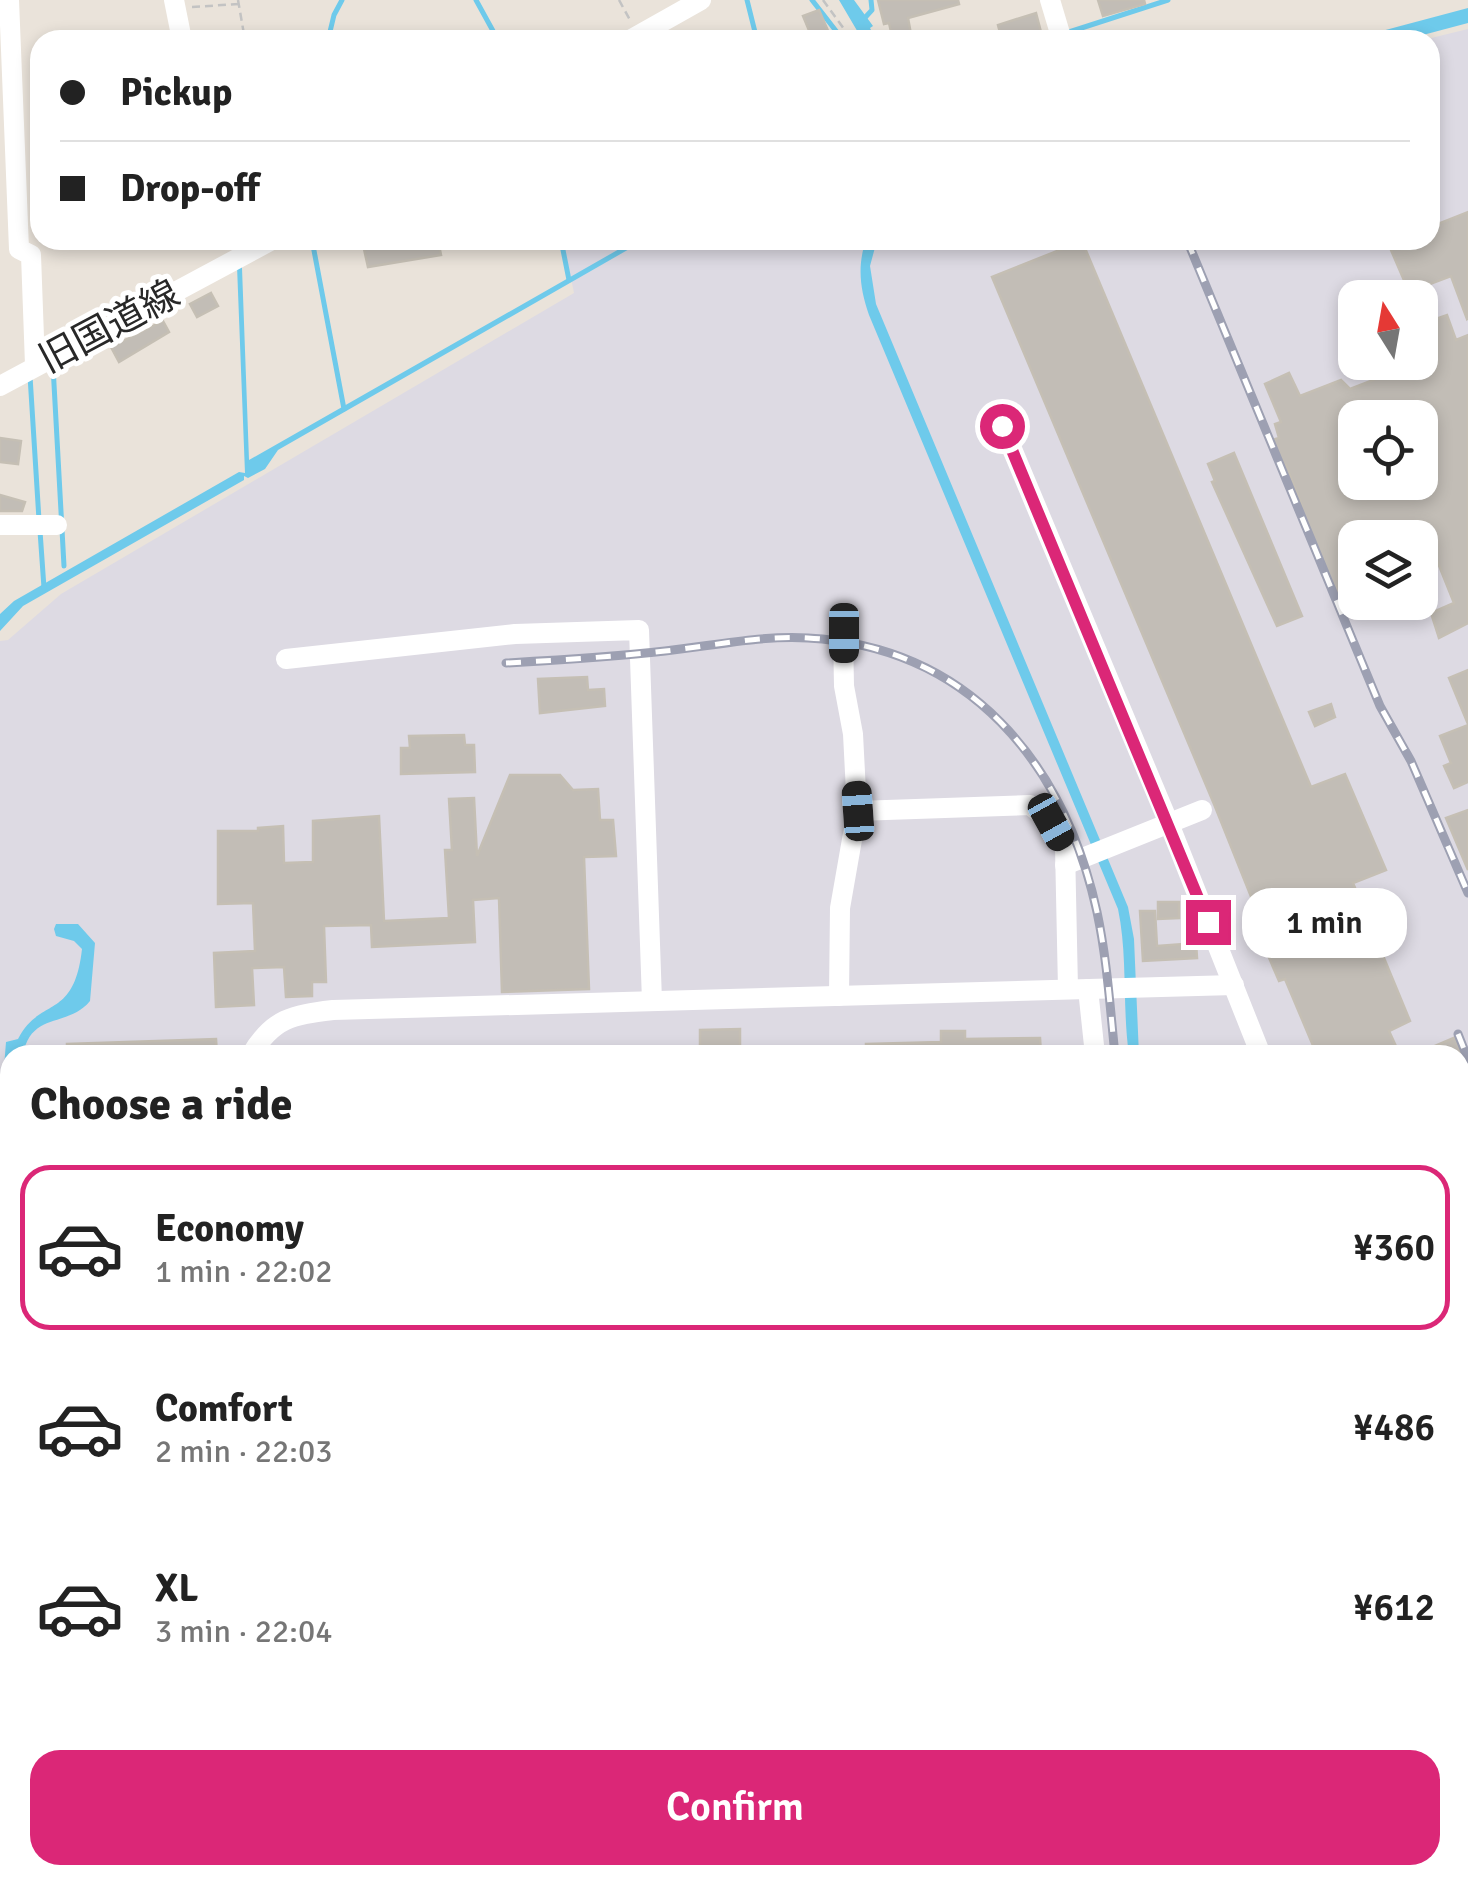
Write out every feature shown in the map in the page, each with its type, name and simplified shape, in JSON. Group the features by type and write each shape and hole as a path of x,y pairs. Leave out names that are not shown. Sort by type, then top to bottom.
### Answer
{"street":[{"path":"9,0 19,249 31,255 35,365"},
{"path":"647,30 701,0"},
{"path":"1050,0 1059,30"},
{"path":"175,4 180,30"},
{"path":"224,250 227,264"},
{"name":"旧国道線","path":"0,386 253,250"},
{"path":"1002,426 1257,1045"},
{"path":"0,525 57,525"},
{"path":"286,659 515,634 638,630 652,1001"},
{"path":"839,996 840,908 858,811 844,686 844,633"},
{"path":"858,811 1030,805 1051,822 1065,847 1078,989 1092,1045"},
{"path":"1065,865 1202,810"},
{"path":"258,1045 271,1027 294,1015 333,1010 1234,986"}],"path":[{"path":"619,0 633,30"},
{"path":"823,0 845,30"},
{"path":"175,4 238,2 243,30"}],"shaded area":[{"path":"1468,29 1468,1045 0,1045 0,641 8,640 61,594 574,293 565,250 1440,250 1440,36"}],"water":[{"path":"839,0 854,0 873,26 871,30 857,30"},
{"path":"1468,8 1468,23 1440,30 1386,30"},
{"path":"236,250 240,250 242,268 249,460 617,250 628,250 278,450 265,469 248,478 244,476 244,480 23,606 0,631 0,614 14,601 239,472 245,473"},
{"path":"863,250 874,250 870,266 876,304 1128,907 1134,939 1139,1045 1128,1045 1118,909 869,315 863,296"},
{"path":"56,924 78,924 95,943 90,1001 71,1015 42,1026 26,1045 6,1045 18,1039 36,1017 64,998 72,987 82,949 74,941 56,936"}],"building":[{"path":"878,0 958,0 959,4 908,18 910,30 891,30 889,23 884,24"},
{"path":"1098,0 1144,0 1145,4 1103,16"},
{"path":"819,10 828,30 809,30 803,16"},
{"path":"1036,13 1040,30 999,30 998,25"},
{"path":"1468,212 1467,319 1451,276 1438,281 1404,280 1391,250 1440,250 1440,223"},
{"path":"364,250 440,250 441,255 368,267"},
{"path":"1060,250 1086,250 1311,787 1345,774 1386,870 1353,883 1410,1021 1389,1031 1395,1045 1313,1045 1285,979 1279,981 1264,946 1270,944 1214,804 992,277"},
{"path":"211,293 218,306 197,317 190,304"},
{"path":"1447,315 1456,340 1468,335 1468,623 1439,638 1433,620 1438,620 1438,610 1454,603 1438,563 1438,520 1338,520 1338,602 1299,508 1302,506 1286,465 1282,466 1272,440 1279,438 1275,424 1281,422 1265,384 1289,373 1300,396 1341,380 1350,389 1373,380 1438,380 1438,318"},
{"path":"163,321 169,332 119,362 111,347"},
{"path":"0,438 21,441 18,464 0,462"},
{"path":"1234,453 1302,616 1277,626 1212,482 1215,481 1208,464"},
{"path":"0,495 25,502 22,511 0,511"},
{"path":"1468,670 1468,724 1449,678"},
{"path":"587,677 588,690 604,689 605,706 540,713 538,679"},
{"path":"1331,704 1335,717 1315,726 1309,712"},
{"path":"1468,725 1468,782 1454,788 1444,766 1451,763 1440,736"},
{"path":"464,735 465,745 474,745 475,772 401,774 401,748 410,748 409,736"},
{"path":"510,775 560,775 573,790 598,789 600,820 613,820 616,856 584,857 589,989 502,992 499,898 473,900 475,942 372,947 371,925 324,926 326,982 312,982 312,996 286,997 284,967 252,968 254,1005 216,1007 214,953 255,951 253,903 218,904 218,831 258,831 283,826 284,863 313,862 313,821 379,816 384,921 449,918 445,850 452,850 449,799 474,798 477,856"},
{"path":"1468,810 1468,870 1446,818"},
{"path":"1158,902 1179,902 1179,918 1158,919"},
{"path":"1183,908 1188,908 1195,927 1197,958 1143,961 1140,911 1155,911 1157,946 1184,944"},
{"path":"740,1029 740,1045 700,1045 700,1030"},
{"path":"941,1031 965,1031 965,1039 1040,1038 1040,1045 866,1045 941,1042"},
{"path":"1456,1037 1459,1045 1437,1045"},
{"path":"216,1039 216,1045 67,1045"}],"waterway":[{"path":"330,30 342,0"},
{"path":"476,0 492,30"},
{"path":"747,0 754,30"},
{"path":"812,0 835,30"},
{"path":"861,22 872,10 871,0"},
{"path":"1075,30 1168,0"},
{"path":"314,250 344,409"},
{"path":"563,250 569,280"},
{"path":"53,366 64,566"},
{"path":"30,376 39,520"},
{"path":"40,531 44,588"}],"railway":[{"path":"1191,250 1380,706 1411,761 1468,893"},
{"path":"506,663 645,653 754,639 808,638 865,646 916,664 961,689 1001,722 1034,762 1061,807 1082,858 1097,912 1114,1045"},
{"path":"1458,1034 1462,1045"}],"route":[{"path":"1002,426 1208,922"}]}
